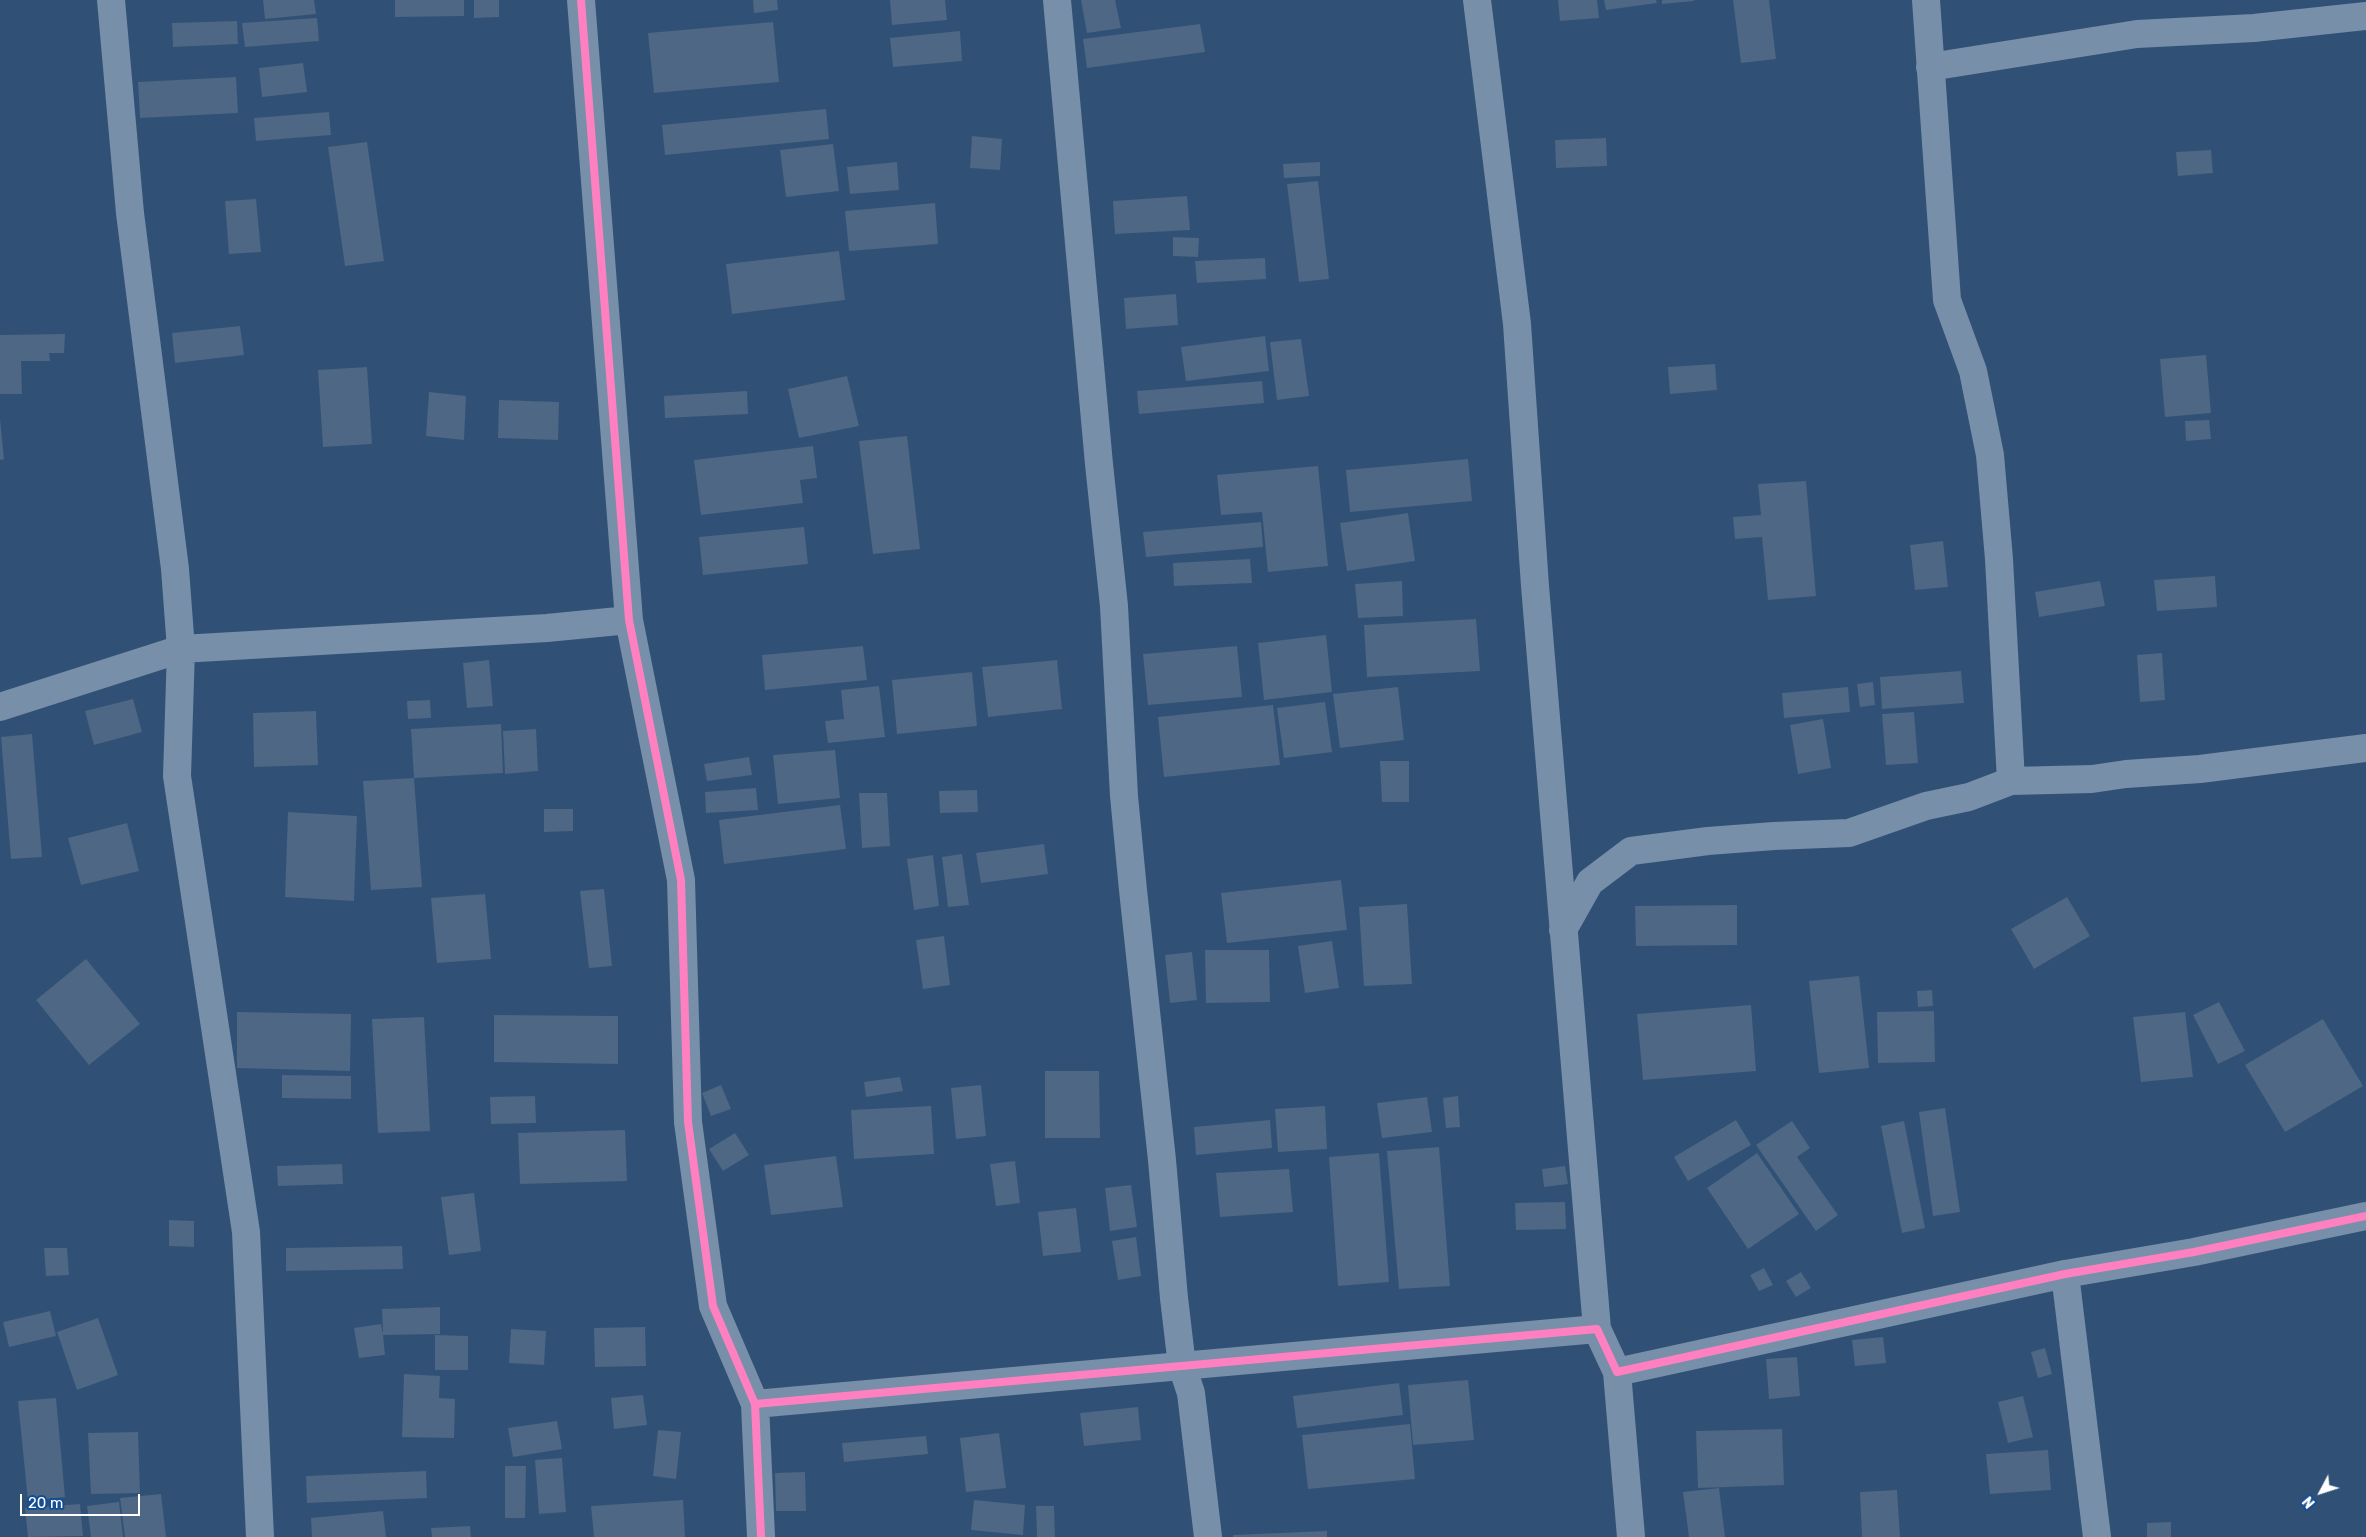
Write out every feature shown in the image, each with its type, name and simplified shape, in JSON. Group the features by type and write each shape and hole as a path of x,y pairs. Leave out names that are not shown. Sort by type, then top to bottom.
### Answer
{"street":[{"path":"111,0 130,213 175,569 181,649 177,776 246,1232 260,1537"},
{"path":"581,0 629,620 681,880 688,1122 713,1306 755,1404 761,1537"},
{"path":"1057,0 1097,446 1114,606 1124,796 1162,1160 1174,1298 1182,1366 1191,1393 1208,1537"},
{"path":"1477,0 1517,324 1534,586 1597,1329 1617,1372 1631,1537"},
{"path":"1926,0 1947,300 1973,371 1990,455 2000,568 2011,781"},
{"path":"1930,67 2137,34 2254,28 2366,16"},
{"path":"0,706 181,649 547,628 629,620"},
{"path":"1563,930 1590,882 1631,851 1736,839 1850,833 1926,806 1969,797 2011,781 2092,779 2126,774 2200,769 2366,748"},
{"path":"1617,1372 2065,1274 2203,1251 2366,1216"},
{"path":"2065,1274 2097,1537"},
{"path":"755,1404 1182,1366 1248,1358 1597,1329"}],"building":[{"path":"263,0 314,0 316,14 265,19"},
{"path":"395,0 464,0 464,16 395,17"},
{"path":"474,0 499,0 499,17 474,18"},
{"path":"753,0 777,0 778,10 754,13"},
{"path":"890,0 945,0 947,20 892,25"},
{"path":"1081,0 1115,0 1121,28 1087,33"},
{"path":"1558,0 1597,0 1599,18 1560,21"},
{"path":"1604,0 1656,0 1657,3 1606,10"},
{"path":"1662,0 1694,0 1694,1 1662,4"},
{"path":"1733,0 1769,0 1776,59 1741,63"},
{"path":"317,18 319,41 245,47 242,23"},
{"path":"237,21 238,44 173,47 172,23"},
{"path":"773,22 779,82 654,93 648,33"},
{"path":"1200,24 1205,52 1087,68 1083,39"},
{"path":"960,31 962,61 893,67 890,38"},
{"path":"303,63 307,92 262,97 259,68"},
{"path":"236,77 238,113 140,118 138,82"},
{"path":"826,109 829,139 665,155 662,125"},
{"path":"329,112 331,135 256,141 254,118"},
{"path":"972,136 1002,139 1000,170 970,168"},
{"path":"1606,138 1607,166 1556,168 1555,140"},
{"path":"367,142 384,261 345,266 328,147"},
{"path":"833,144 839,191 786,197 780,150"},
{"path":"2211,150 2213,173 2178,176 2176,152"},
{"path":"897,162 899,190 850,194 847,167"},
{"path":"1320,162 1320,176 1284,178 1283,164"},
{"path":"1318,181 1329,279 1299,282 1287,184"},
{"path":"1187,196 1190,230 1115,234 1113,201"},
{"path":"256,199 261,252 229,254 225,201"},
{"path":"935,203 938,244 849,251 845,211"},
{"path":"1173,237 1199,238 1198,257 1173,256"},
{"path":"839,251 845,300 732,314 726,264"},
{"path":"1265,258 1266,279 1197,283 1195,261"},
{"path":"1176,294 1178,325 1126,329 1124,298"},
{"path":"240,326 244,355 175,363 172,333"},
{"path":"65,334 64,353 49,353 50,361 21,361 22,394 0,394 0,335"},
{"path":"1265,336 1269,371 1186,381 1181,347"},
{"path":"1301,339 1309,396 1277,400 1270,342"},
{"path":"2206,355 2211,413 2165,417 2160,359"},
{"path":"1715,364 1717,390 1670,394 1668,367"},
{"path":"367,367 372,444 323,447 318,370"},
{"path":"847,376 859,426 799,438 788,389"},
{"path":"1262,381 1264,403 1139,414 1137,391"},
{"path":"747,391 748,414 665,418 664,396"},
{"path":"429,392 466,396 464,440 426,436"},
{"path":"499,400 559,402 558,440 498,438"},
{"path":"0,419 4,459 0,460"},
{"path":"2209,420 2211,439 2186,441 2185,421"},
{"path":"907,436 920,549 873,554 859,441"},
{"path":"813,446 817,478 800,480 803,503 701,515 694,460"},
{"path":"1468,459 1472,501 1350,512 1346,470"},
{"path":"1318,466 1328,566 1268,572 1262,512 1221,515 1217,475"},
{"path":"1806,481 1816,596 1768,600 1762,537 1735,539 1733,517 1761,515 1758,484"},
{"path":"1408,513 1415,561 1347,571 1340,523"},
{"path":"1261,522 1263,547 1146,557 1143,532"},
{"path":"804,527 808,564 703,575 699,537"},
{"path":"1943,541 1948,587 1915,590 1910,545"},
{"path":"1250,559 1252,583 1174,586 1173,563"},
{"path":"2215,576 2217,607 2157,611 2154,580"},
{"path":"1402,581 1403,616 1358,618 1355,584"},
{"path":"2100,581 2105,606 2039,617 2035,592"},
{"path":"1476,619 1480,671 1367,677 1364,625"},
{"path":"1326,635 1332,692 1264,700 1258,643"},
{"path":"863,646 867,680 765,690 762,655"},
{"path":"1237,646 1242,697 1148,705 1143,654"},
{"path":"2162,653 2165,700 2140,702 2137,655"},
{"path":"489,660 493,706 467,708 463,663"},
{"path":"1057,660 1062,709 988,717 982,667"},
{"path":"1961,671 1964,703 1882,709 1880,677"},
{"path":"972,672 977,726 897,734 892,680"},
{"path":"1873,682 1875,705 1860,707 1857,684"},
{"path":"879,686 885,737 828,743 825,721 844,719 841,690"},
{"path":"1398,687 1404,740 1340,748 1333,694"},
{"path":"1848,687 1850,712 1784,718 1782,693"},
{"path":"133,699 142,732 94,745 85,711"},
{"path":"430,700 431,718 408,719 407,701"},
{"path":"1325,702 1332,752 1284,758 1277,708"},
{"path":"1273,705 1280,765 1164,777 1158,717"},
{"path":"316,711 318,765 254,767 253,713"},
{"path":"1914,712 1918,763 1886,765 1882,714"},
{"path":"1823,719 1831,768 1798,774 1790,725"},
{"path":"501,724 503,773 414,778 411,729"},
{"path":"536,729 538,771 505,774 503,731"},
{"path":"32,734 42,857 11,859 1,737"},
{"path":"835,750 840,798 778,804 773,755"},
{"path":"749,757 752,775 707,781 704,764"},
{"path":"1380,761 1409,761 1409,802 1382,802"},
{"path":"414,778 422,887 371,890 363,781"},
{"path":"756,788 758,810 706,813 705,792"},
{"path":"977,790 978,812 940,813 939,791"},
{"path":"859,793 887,793 890,846 862,848"},
{"path":"840,805 846,849 724,864 719,820"},
{"path":"544,809 573,809 573,831 544,832"},
{"path":"288,812 357,816 354,901 285,897"},
{"path":"127,823 139,871 81,885 68,838"},
{"path":"1044,844 1048,874 981,883 976,853"},
{"path":"962,854 969,905 948,907 942,857"},
{"path":"933,855 939,906 914,910 907,859"},
{"path":"1341,880 1347,930 1227,943 1221,893"},
{"path":"604,889 612,966 589,968 580,891"},
{"path":"485,894 491,959 437,963 431,898"},
{"path":"2067,897 2090,936 2034,969 2011,929"},
{"path":"1407,904 1412,984 1364,986 1359,907"},
{"path":"1737,905 1737,945 1636,946 1635,906"},
{"path":"944,936 950,985 923,989 916,940"},
{"path":"1332,941 1339,988 1305,993 1298,946"},
{"path":"1205,950 1269,950 1270,1002 1206,1003"},
{"path":"1192,952 1197,1000 1170,1003 1165,955"},
{"path":"86,959 140,1024 89,1065 36,1000"},
{"path":"1859,976 1869,1068 1819,1073 1809,981"},
{"path":"1932,990 1933,1006 1918,1007 1917,991"},
{"path":"2219,1002 2245,1051 2218,1064 2193,1015"},
{"path":"1751,1005 1756,1071 1643,1080 1637,1014"},
{"path":"1934,1011 1935,1062 1878,1063 1877,1012"},
{"path":"237,1012 351,1014 350,1071 237,1068"},
{"path":"2185,1012 2193,1077 2141,1082 2133,1017"},
{"path":"494,1015 618,1016 618,1064 494,1062"},
{"path":"424,1017 430,1131 378,1133 372,1019"},
{"path":"2323,1019 2363,1086 2285,1132 2245,1065"},
{"path":"1045,1071 1099,1071 1100,1138 1045,1138"},
{"path":"282,1075 351,1076 351,1099 282,1098"},
{"path":"900,1077 903,1091 866,1097 864,1082"},
{"path":"721,1085 731,1109 711,1116 702,1093"},
{"path":"981,1085 986,1136 956,1139 951,1088"},
{"path":"535,1096 536,1123 491,1124 490,1097"},
{"path":"1458,1096 1460,1127 1446,1128 1443,1098"},
{"path":"1427,1097 1432,1132 1382,1138 1377,1103"},
{"path":"931,1106 934,1154 854,1159 851,1110"},
{"path":"1325,1106 1327,1149 1278,1152 1275,1109"},
{"path":"1945,1108 1960,1212 1933,1216 1919,1112"},
{"path":"1270,1120 1272,1148 1196,1155 1194,1127"},
{"path":"1736,1120 1751,1145 1688,1181 1674,1157"},
{"path":"1792,1121 1810,1148 1797,1157 1838,1215 1816,1231 1756,1145"},
{"path":"1904,1121 1925,1228 1902,1233 1881,1126"},
{"path":"625,1130 627,1181 520,1184 518,1133"},
{"path":"735,1133 749,1155 723,1171 709,1149"},
{"path":"1439,1147 1450,1286 1399,1289 1387,1151"},
{"path":"1379,1153 1389,1282 1338,1286 1329,1157"},
{"path":"1757,1153 1799,1214 1748,1249 1707,1188"},
{"path":"836,1156 843,1207 771,1215 764,1165"},
{"path":"1015,1161 1020,1203 996,1206 990,1164"},
{"path":"342,1164 343,1184 278,1186 277,1166"},
{"path":"1565,1166 1568,1184 1544,1187 1542,1169"},
{"path":"1289,1169 1293,1212 1220,1217 1216,1173"},
{"path":"1131,1185 1137,1227 1110,1231 1105,1188"},
{"path":"474,1193 481,1251 449,1255 441,1197"},
{"path":"1565,1202 1566,1229 1516,1230 1515,1203"},
{"path":"1076,1208 1081,1252 1043,1256 1038,1212"},
{"path":"169,1220 194,1221 194,1247 169,1246"},
{"path":"1136,1237 1141,1276 1118,1280 1112,1241"},
{"path":"402,1246 403,1269 286,1271 286,1248"},
{"path":"44,1248 67,1248 69,1275 46,1276"},
{"path":"1764,1268 1773,1285 1759,1291 1750,1275"},
{"path":"1801,1272 1811,1288 1796,1297 1786,1281"},
{"path":"440,1307 440,1334 383,1335 382,1309"},
{"path":"50,1311 56,1336 9,1347 3,1322"},
{"path":"98,1318 118,1375 77,1390 57,1332"},
{"path":"381,1324 385,1355 359,1358 354,1328"},
{"path":"645,1327 646,1366 595,1367 594,1328"},
{"path":"511,1329 546,1331 544,1365 509,1363"},
{"path":"435,1335 468,1336 468,1370 435,1370"},
{"path":"1883,1337 1886,1363 1855,1366 1852,1340"},
{"path":"2045,1348 2052,1374 2038,1378 2031,1352"},
{"path":"1797,1357 1800,1396 1769,1399 1766,1359"},
{"path":"404,1374 440,1376 439,1398 455,1399 454,1438 402,1437"},
{"path":"1468,1380 1474,1440 1413,1445 1408,1385"},
{"path":"1399,1383 1403,1415 1297,1428 1293,1396"},
{"path":"643,1395 647,1425 614,1429 611,1398"},
{"path":"2023,1396 2033,1437 2008,1443 1998,1402"},
{"path":"56,1398 65,1497 28,1501 18,1401"},
{"path":"1138,1407 1141,1440 1084,1446 1080,1413"},
{"path":"557,1421 562,1449 513,1457 508,1428"},
{"path":"1410,1424 1415,1479 1308,1489 1302,1435"},
{"path":"1782,1429 1784,1485 1698,1488 1696,1431"},
{"path":"658,1430 681,1432 676,1479 653,1476"},
{"path":"138,1432 140,1493 91,1494 88,1433"},
{"path":"999,1433 1006,1488 966,1492 960,1438"},
{"path":"926,1436 928,1454 844,1462 842,1443"},
{"path":"2048,1450 2051,1490 1990,1494 1986,1454"},
{"path":"562,1458 566,1512 539,1514 535,1460"},
{"path":"505,1466 526,1466 525,1518 505,1518"},
{"path":"426,1471 427,1498 307,1503 306,1476"},
{"path":"805,1472 806,1511 776,1511 775,1473"},
{"path":"1719,1488 1725,1537 1689,1537 1683,1492"},
{"path":"1897,1490 1900,1537 1862,1537 1860,1492"},
{"path":"161,1494 166,1537 125,1537 120,1498"},
{"path":"683,1500 685,1537 594,1537 591,1506"},
{"path":"974,1500 1025,1505 1023,1535 971,1530"},
{"path":"119,1502 123,1537 91,1537 87,1506"},
{"path":"80,1504 83,1536 28,1537 25,1508"},
{"path":"1036,1506 1054,1506 1055,1537 1037,1537"},
{"path":"383,1511 386,1537 312,1537 311,1518"},
{"path":"2171,1522 2171,1537 2147,1537 2147,1523"},
{"path":"470,1526 471,1537 432,1537 431,1528"},
{"path":"1327,1531 1327,1537 1233,1537 1233,1535"}],"cycle path":[{"path":"581,0 629,620 681,880 688,1122 713,1306 755,1404 761,1537"},
{"path":"755,1404 1597,1329 1617,1372 2065,1274 2194,1252 2366,1216"}]}
